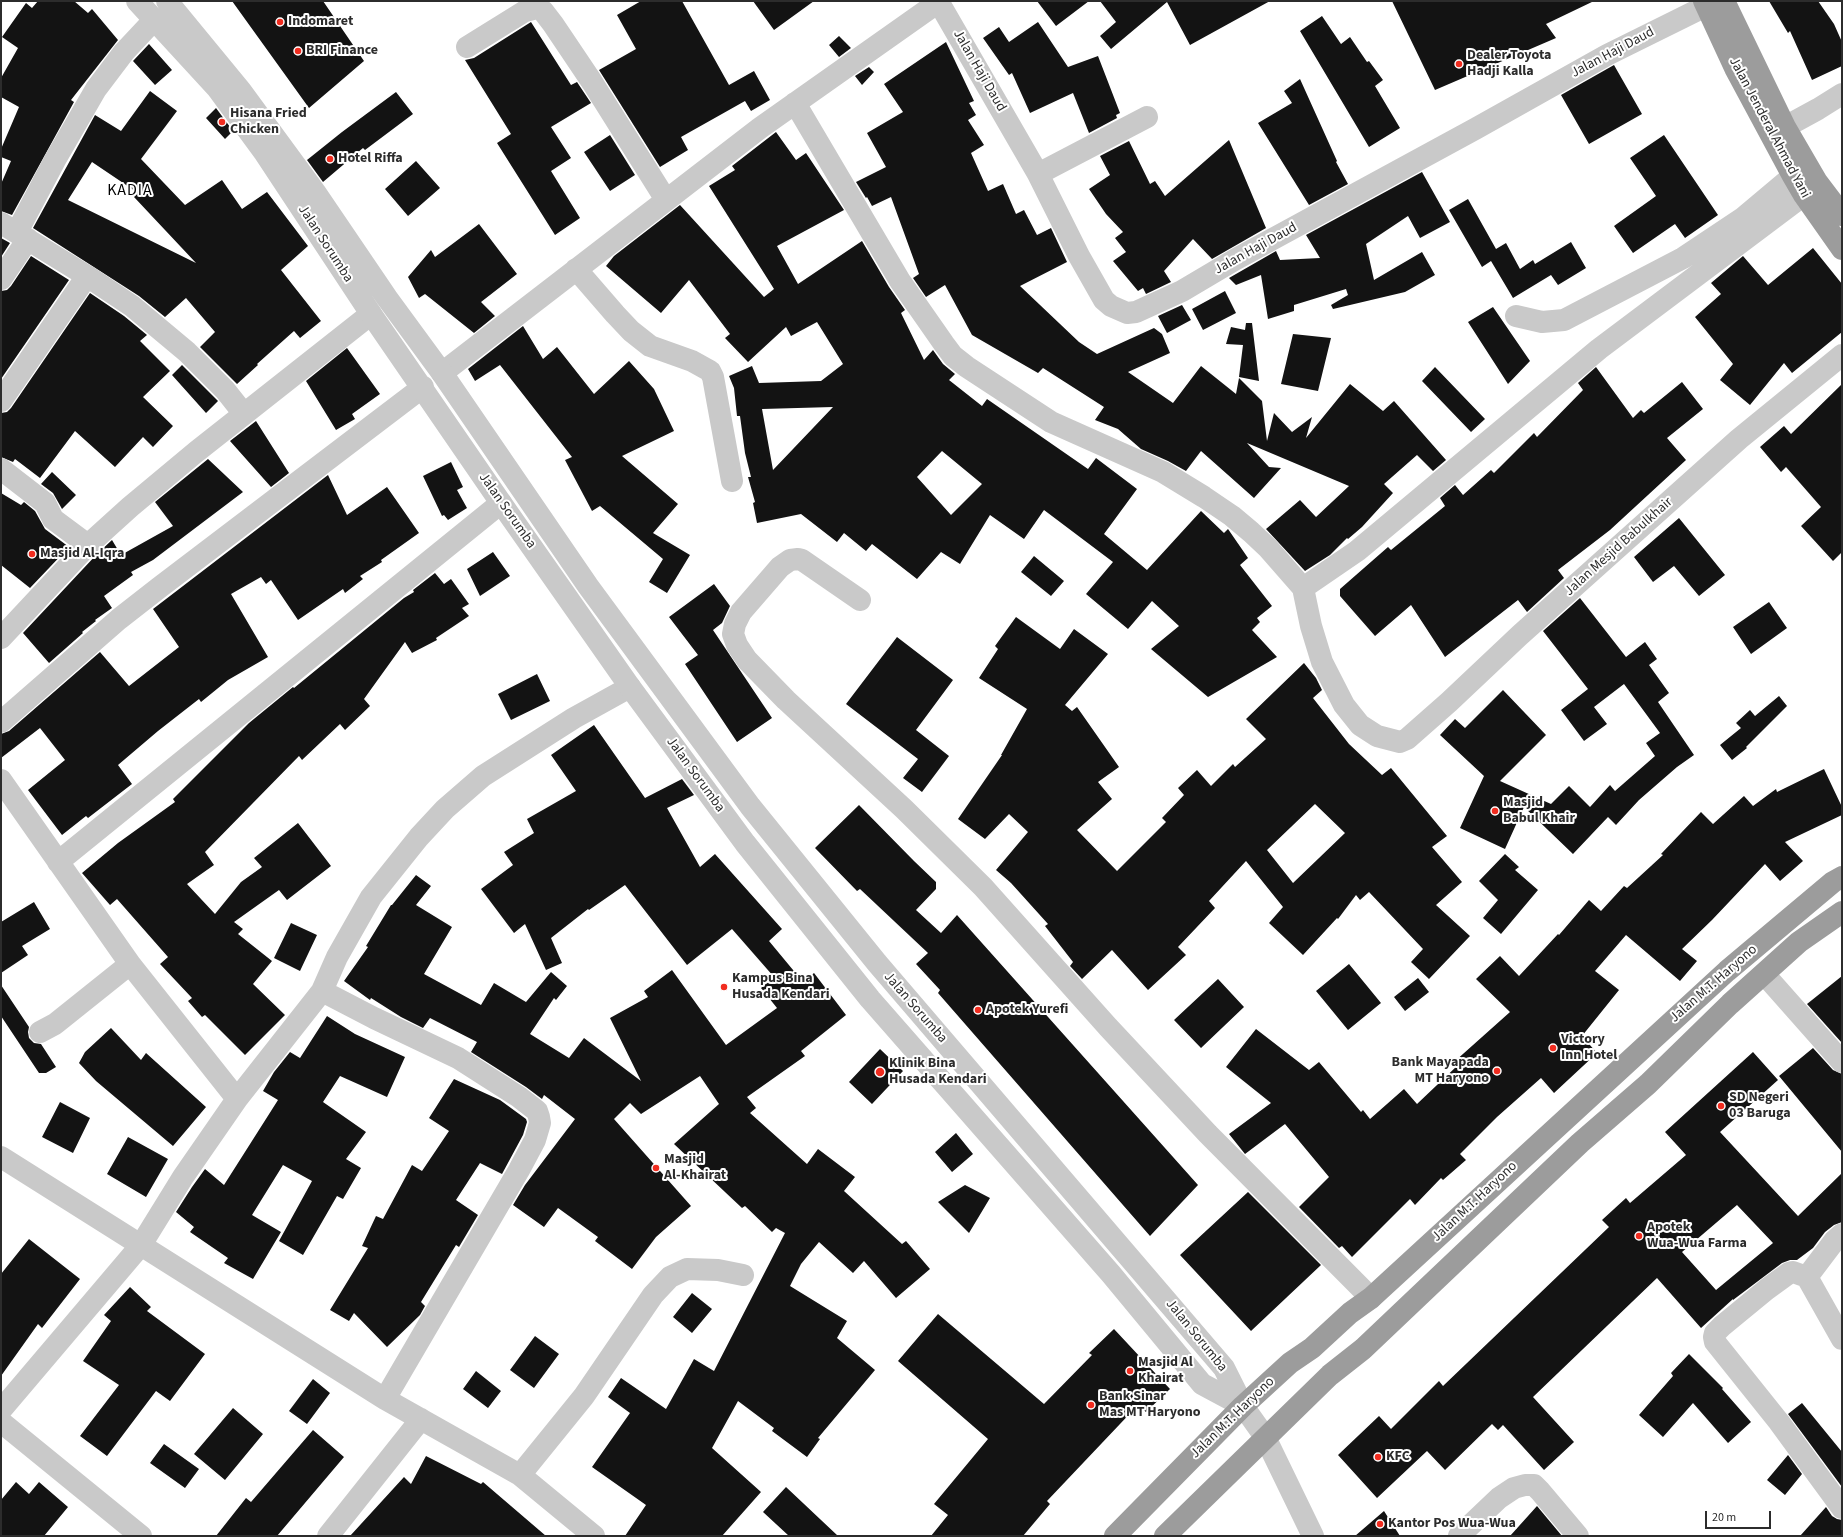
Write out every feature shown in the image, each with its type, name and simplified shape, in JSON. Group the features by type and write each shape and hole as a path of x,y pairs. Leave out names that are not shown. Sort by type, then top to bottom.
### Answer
{"highway":[{"name":"Jalan Jenderal Ahmad Yani","path":"1711,3 1818,182 1842,215"},
{"name":"Jalan Jenderal Ahmad Yani","path":"1711,3 1735,68 1804,195 1842,250"},
{"name":"Jalan M.T. Haryono","path":"1115,1536 1243,1406 1290,1363 1312,1348 1350,1313 1371,1298 1727,971 1833,882 1842,877"},
{"name":"Jalan M.T. Haryono","path":"1165,1536 1330,1375 1363,1349 1580,1143 1648,1084 1730,1004 1799,942 1842,912"}],"street":[{"name":"Jalan Sorumba","path":"137,1 217,88 260,146 371,314 423,387 501,503 630,687 745,843 870,999 1112,1274 1202,1384 1243,1406"},
{"name":"Jalan Sorumba","path":"167,1 242,91 315,192 387,298 442,372 576,569 652,675 750,806 877,963 1224,1368 1243,1406"},
{"path":"442,372 795,103 939,1"},
{"name":"Jalan Haji Daud","path":"939,1 1038,174 1079,256 1104,300 1119,310 1127,313 1136,312 1182,290 1236,258 1475,129 1607,55 1711,3"},
{"path":"467,47 526,11 537,8 543,11 592,82 666,200"},
{"path":"1,279 15,231 96,89 124,52 154,20"},
{"path":"1785,127 1842,94"},
{"path":"795,103 900,281 954,356 967,367 1051,422 1162,472 1204,497 1232,516 1251,532 1268,548 1303,588 1357,551 1599,349 1804,195"},
{"path":"1038,174 1147,117"},
{"path":"1516,316 1542,322 1564,320 1683,258 1743,218 1793,176"},
{"path":"15,231 132,306 187,352 225,390 244,414"},
{"path":"576,269 631,331 650,346 692,361 710,371 713,377 732,482"},
{"path":"1,401 87,276"},
{"path":"1,638 88,545 130,507 244,414 371,314"},
{"name":"Jalan Mesjid Babulkhair","path":"1303,588 1322,662 1344,705 1360,725 1377,736 1389,741 1400,742 1407,739 1739,438 1842,355"},
{"path":"1,722 148,596 423,387"},
{"path":"1,470 45,503 52,519 88,545"},
{"path":"58,862 501,503"},
{"path":"860,600 802,560 790,560 780,567 741,612 735,624 733,634 737,645 747,660 786,700 904,810 983,887 1108,1027 1208,1134 1371,1298"},
{"path":"557,582 576,569"},
{"path":"1,1410 141,1245 183,1177 237,1099 322,991 336,957 372,897 419,837 445,809 483,776 574,718 630,687"},
{"path":"1,780 130,964 237,1099"},
{"path":"40,1032 55,1024 130,964"},
{"path":"1764,975 1842,1062"},
{"path":"322,991 374,1018 458,1058 519,1097 537,1112 540,1117 537,1136 519,1170 385,1399"},
{"path":"1,1157 385,1399 520,1475 594,1536"},
{"path":"1807,1277 1835,1240 1842,1234"},
{"path":"520,1475 584,1396 652,1294 670,1276 687,1269 718,1270 743,1275"},
{"path":"1842,1339 1807,1277 1798,1272 1789,1273 1715,1333 1715,1342 1779,1422 1842,1508"},
{"path":"1243,1406 1265,1437 1313,1536"},
{"path":"328,1536 421,1419"},
{"path":"1,1422 141,1536"},
{"path":"1460,1536 1499,1498 1514,1488 1525,1485 1534,1485 1578,1536"}],"building":[{"path":"38,1 74,1 88,13 92,9 118,40 71,100 74,102 12,215 1,211 1,184 11,161 1,157 1,149 19,107 1,97 1,78 18,48 2,37 26,3 32,8"},
{"path":"232,1 323,1 364,61 309,108"},
{"path":"641,1 682,1 729,85 754,71 770,100 751,111 745,101 681,137 688,150 660,167 599,70 636,49 617,15"},
{"path":"753,1 814,1 774,30"},
{"path":"1037,1 1089,1 1056,26"},
{"path":"1100,1 1270,1 1190,45 1167,2 1111,49 1100,36 1116,22"},
{"name":"Dealer Toyota Hadji Kalla","path":"1392,1 1594,1 1546,24 1556,38 1435,90"},
{"path":"1769,1 1818,1 1834,24 1842,42 1842,66 1812,80 1790,31 1788,33"},
{"path":"1322,16 1341,44 1350,37 1367,62 1369,61 1383,80 1375,86 1400,128 1369,147 1300,31"},
{"path":"531,22 571,85 577,82 591,103 551,127 571,158 551,171 580,218 555,235 497,143 511,134 465,60 474,58"},
{"path":"1038,22 1068,67 1098,56 1120,113 1116,115 1117,118 1089,133 1073,93 1030,113 1012,73 1009,75 983,38 999,27 1009,42"},
{"path":"839,36 851,48 839,57 829,45"},
{"path":"946,42 974,101 969,103 976,115 968,120 984,145 971,153 988,191 1003,184 1016,214 1024,210 1037,235 1051,228 1067,262 1020,286 1079,342 1097,354 1154,328 1162,334 1170,353 1128,372 1173,403 1201,366 1236,394 1239,378 1262,401 1267,441 1274,413 1292,432 1312,417 1306,438 1350,384 1383,411 1394,401 1446,460 1433,471 1417,455 1384,484 1393,493 1362,527 1348,539 1347,538 1330,555 1305,571 1266,529 1300,500 1316,517 1349,486 1247,443 1269,467 1281,468 1254,498 1201,451 1186,471 1141,449 1118,429 1095,420 1104,407 1043,368 1038,373 972,335 945,285 926,297 913,278 919,274 891,197 872,206 856,182 886,167 867,133 903,112 884,84"},
{"path":"149,44 172,70 155,85 133,61"},
{"path":"1614,65 1642,114 1589,144 1561,95"},
{"path":"869,67 874,72 862,85 855,76"},
{"path":"1300,79 1337,161 1336,162 1348,184 1309,205 1258,123 1292,103 1284,91"},
{"path":"150,91 177,111 141,159 185,205 222,180 242,209 267,192 308,246 281,270 321,321 300,338 294,331 237,384 200,347 215,332 186,298 165,317 139,296 33,228 95,115 121,131","holes":["92,162 138,193 134,197 196,263 68,200"]},
{"path":"396,92 413,114 365,150 363,148 323,182 307,160"},
{"name":"Hisana Fried Chicken","path":"216,108 233,131 225,139 206,118"},
{"path":"776,132 796,160 806,153 844,210 777,246 798,284 862,241 889,287 905,310 901,313 924,360 933,350 943,364 955,374 949,380 982,406 987,399 1088,469 1096,458 1137,489 1104,534 1147,570 1201,511 1224,533 1228,529 1248,558 1240,565 1272,606 1257,618 1260,622 1252,630 1277,657 1208,697 1151,649 1179,626 1152,601 1128,629 1086,594 1113,562 1044,510 1024,539 990,515 960,564 941,552 917,579 872,544 866,551 844,533 837,542 801,514 757,523 753,503 755,502 748,477 751,477 745,453 740,416 737,416 734,388 729,376 752,366 759,383 821,381 843,364 817,322 791,336 786,327 748,362 725,338 730,334 689,280 661,313 606,266 614,256 680,205 764,297 774,289 709,186 735,170 732,166","holes":["833,407 773,470 762,409","942,451 982,484 951,515 917,477"]},
{"path":"610,135 635,175 610,191 584,152"},
{"path":"1664,135 1718,215 1685,238 1675,224 1633,253 1614,226 1656,196 1630,158"},
{"path":"1229,140 1266,228 1212,259 1193,239 1164,271 1171,282 1146,294 1143,288 1138,291 1113,261 1126,252 1115,238 1123,232 1106,214 1089,189 1110,175 1100,156 1129,141 1150,184 1155,181 1165,196"},
{"path":"416,161 440,188 408,216 385,189"},
{"path":"1422,172 1450,222 1420,238 1408,216 1366,244 1374,280 1422,252 1435,275 1405,292 1333,309 1331,305 1348,295 1346,289 1294,305 1294,311 1268,319 1261,275 1236,285 1229,278 1276,251 1280,260 1320,258 1306,235"},
{"path":"1468,199 1496,249 1506,243 1520,269 1533,260 1535,264 1571,242 1586,268 1558,285 1551,275 1513,298 1491,261 1482,267 1449,210"},
{"path":"479,224 517,274 481,302 495,316 474,333 425,294 419,298 408,277 431,250 435,257"},
{"path":"1,238 10,243 1,257"},
{"path":"1813,248 1842,284 1842,332 1792,373 1784,363 1750,405 1720,380 1733,364 1695,317 1721,294 1711,283 1743,256 1768,285"},
{"path":"31,256 69,280 1,379 1,291 7,290 11,286"},
{"path":"1225,291 1236,313 1203,330 1192,309"},
{"path":"90,293 124,316 147,335 140,341 170,371 143,397 173,426 153,447 143,437 115,467 75,431 40,478 15,459 13,462 1,457 1,413 7,412 11,408"},
{"path":"1182,305 1191,320 1167,333 1158,316"},
{"path":"1493,307 1530,361 1508,384 1468,322"},
{"path":"1246,323 1252,323 1259,381 1239,377 1243,345 1226,344 1231,327 1245,330"},
{"path":"523,326 543,359 557,347 594,394 629,361 654,389 674,431 622,456 678,504 653,533 690,555 667,593 649,582 663,559 600,506 592,511 565,460 572,457 500,365 475,381 468,369"},
{"path":"1293,334 1331,338 1318,391 1281,384"},
{"path":"347,348 380,394 352,414 355,419 336,430 306,381"},
{"path":"182,365 218,401 206,413 172,375"},
{"path":"1435,367 1485,419 1471,432 1422,381"},
{"path":"1596,367 1633,418 1641,410 1644,413 1682,382 1703,409 1667,438 1686,460 1610,530 1558,570 1564,578 1527,612 1518,600 1445,657 1411,605 1375,636 1340,596 1340,589 1388,547 1391,550 1445,506 1440,498 1455,485 1463,495 1491,470 1494,473 1534,433 1537,437 1583,390 1578,383"},
{"path":"1842,384 1842,552 1833,561 1801,526 1821,507 1786,467 1781,472 1760,447 1784,426 1791,434"},
{"path":"256,421 289,473 271,487 230,441"},
{"path":"208,459 243,492 153,560 131,572 133,575 104,596 112,608 95,620 96,621 49,663 23,633 112,540 121,555 173,526 155,502"},
{"path":"451,462 463,487 457,490 467,508 448,520 444,515 442,516 423,476"},
{"path":"52,472 76,495 62,509 53,493 41,484"},
{"path":"328,475 347,515 387,487 419,533 381,560 382,562 360,576 363,579 345,593 343,589 298,620 271,580 266,584 261,577 231,594 268,657 228,680 201,702 199,699 118,765 132,784 88,818 86,816 62,835 28,790 65,760 40,728 1,758 1,734 9,731 100,652 129,686 179,647 153,609"},
{"name":"Masjid Al-Iqra","path":"1,493 21,505 24,502 35,511 45,529 69,547 30,588 1,565"},
{"path":"1679,518 1725,575 1699,596 1674,566 1653,582 1634,557"},
{"path":"493,552 510,576 480,596 467,569"},
{"path":"1034,556 1064,581 1051,596 1021,572"},
{"path":"435,573 444,584 451,579 469,604 462,608 469,616 436,638 437,640 412,653 405,642 364,699 370,706 345,730 340,724 302,760 299,756 205,852 214,865 187,884 215,914 241,882 262,867 254,858 298,823 331,866 287,900 279,890 234,922 243,929 238,934 272,961 253,984 285,1015 245,1055 205,1015 202,1017 188,1001 192,998 160,964 168,957 117,899 110,905 82,873 118,843 175,802 173,799 249,723 404,598 414,592 413,590"},
{"path":"714,584 730,606 722,623 713,630 772,718 737,742 685,664 698,655 669,617"},
{"path":"1580,598 1626,657 1645,642 1657,659 1649,665 1669,693 1658,702 1694,755 1677,767 1639,800 1616,825 1608,817 1573,854 1524,807 1505,849 1460,828 1484,776 1440,735 1455,719 1465,728 1503,690 1546,735 1500,781 1551,804 1569,786 1590,807 1610,785 1615,791 1655,756 1646,743 1660,733 1624,684 1594,707 1607,724 1584,741 1561,710 1588,689 1543,631"},
{"path":"1769,602 1787,628 1751,654 1733,627"},
{"path":"1016,617 1060,649 1074,629 1108,654 1065,705 1072,711 1077,707 1119,767 1098,782 1112,799 1077,830 1117,871 1166,822 1162,818 1184,795 1178,788 1197,770 1211,786 1233,764 1235,767 1266,739 1246,719 1304,663 1316,678 1322,690 1313,698 1349,744 1382,775 1391,768 1447,836 1432,847 1462,882 1436,905 1470,936 1429,979 1411,962 1423,949 1369,892 1360,900 1356,895 1338,919 1337,918 1303,955 1269,923 1283,907 1246,861 1209,901 1215,908 1178,947 1186,955 1148,990 1112,950 1082,979 1070,966 1073,962 1045,926 1048,924 1011,883 996,870 1028,832 1009,814 985,839 958,819 1002,755 1027,709 979,678 998,649 995,646","holes":["1315,804 1345,833 1293,883 1267,850"]},
{"path":"897,637 953,680 916,730 949,756 922,792 903,778 918,759 846,704"},
{"path":"537,674 550,701 511,720 498,694"},
{"path":"1779,696 1787,706 1746,747 1747,748 1732,760 1720,745 1741,728 1736,723 1750,710 1755,716"},
{"path":"594,725 645,798 682,779 694,795 667,808 700,867 715,854 782,929 769,941 803,982 814,973 846,1015 801,1051 805,1056 747,1097 756,1108 750,1113 807,1164 818,1149 855,1177 844,1191 902,1244 906,1241 930,1269 896,1298 864,1261 853,1273 819,1242 801,1264 790,1286 847,1321 837,1338 875,1370 818,1438 820,1439 807,1457 772,1431 774,1428 738,1401 712,1448 761,1492 722,1536 625,1536 646,1505 592,1467 630,1413 608,1397 621,1378 666,1409 694,1359 714,1371 785,1233 776,1228 772,1232 745,1206 742,1208 674,1144 719,1104 700,1076 641,1114 630,1103 614,1119 691,1206 656,1237 632,1269 595,1241 598,1237 558,1208 544,1227 513,1205 525,1185 575,1119 544,1095 542,1099 471,1052 477,1042 430,1018 423,1028 401,1017 371,998 370,1000 344,981 368,947 366,946 391,905 416,875 431,886 416,905 452,927 424,974 481,1005 494,983 526,1002 551,972 567,986 556,1000 554,998 530,1034 569,1058 584,1038 641,1081 610,1018 648,997 644,991 672,970 726,1045 777,1008 761,988 774,977 732,929 687,965 625,885 589,910 588,909 551,938 562,963 546,970 525,924 514,933 481,889 513,865 504,852 534,833 527,819 576,791 551,755"},
{"path":"1824,769 1842,807 1842,815 1785,842 1803,861 1780,881 1765,864 1712,920 1682,949 1697,961 1680,981 1626,935 1595,971 1619,990 1582,1036 1597,1053 1554,1093 1541,1078 1497,1117 1460,1154 1466,1160 1443,1180 1441,1178 1415,1205 1410,1199 1352,1257 1342,1246 1339,1248 1299,1207 1329,1177 1285,1124 1245,1154 1229,1134 1271,1103 1226,1067 1256,1029 1309,1070 1319,1062 1361,1112 1363,1110 1370,1119 1404,1089 1417,1104 1457,1066 1454,1062 1510,1012 1476,979 1500,956 1519,976 1558,934 1559,935 1589,900 1601,911 1624,886 1627,888 1663,855 1661,854 1701,812 1713,824 1744,796 1753,806 1776,789 1777,792"},
{"path":"859,805 936,882 936,889 916,910 941,933 957,915 1198,1185 1150,1236 938,993 940,990 916,964 928,953 860,889 857,891 815,848"},
{"path":"1505,854 1519,867 1515,870 1538,890 1501,934 1483,918 1498,900 1479,881"},
{"path":"34,902 50,929 22,946 28,955 1,973 1,922"},
{"path":"291,923 317,935 300,971 274,958"},
{"path":"1349,964 1381,1003 1348,1030 1316,991"},
{"path":"1842,976 1842,1043 1807,1004"},
{"path":"1418,978 1429,992 1405,1011 1394,997"},
{"path":"1218,979 1244,1007 1201,1048 1174,1020"},
{"path":"1,985 29,1027 29,1038 34,1043 41,1044 56,1067 46,1073 39,1073 1,1016"},
{"path":"327,1016 355,1034 405,1057 387,1097 340,1076 323,1102 366,1132 346,1159 361,1168 343,1199 337,1196 303,1255 279,1241 312,1181 283,1165 252,1215 281,1232 253,1279 224,1263 228,1258 190,1232 194,1227 176,1212 205,1169 224,1185 278,1100 263,1091 274,1072 290,1052 300,1058"},
{"path":"111,1028 141,1060 146,1053 206,1107 173,1146 96,1081 79,1063 85,1052"},
{"path":"1813,1048 1833,1070 1842,1074 1842,1152 1779,1076"},
{"path":"880,1049 903,1071 872,1104 849,1082"},
{"path":"1753,1052 1778,1080 1720,1132 1798,1216 1842,1173 1842,1222 1834,1225 1825,1232 1813,1248 1797,1260 1790,1260 1782,1263 1733,1299 1701,1328 1657,1278 1533,1397 1574,1442 1544,1470 1503,1425 1498,1430 1492,1424 1445,1470 1427,1451 1377,1498 1338,1455 1379,1416 1391,1429 1439,1381 1443,1386 1609,1227 1602,1220 1626,1198 1630,1203 1686,1155 1665,1132","holes":["1737,1205 1773,1243 1716,1290 1682,1252"]},
{"path":"454,1079 500,1100 526,1119 527,1122 523,1135 502,1174 480,1163 456,1200 478,1215 459,1247 456,1245 421,1302 425,1306 420,1315 387,1347 354,1313 349,1321 330,1310 368,1248 362,1246 376,1216 383,1219 412,1165 422,1171 449,1131 429,1118"},
{"path":"60,1102 90,1118 73,1153 42,1137"},
{"path":"956,1133 973,1154 952,1172 935,1152"},
{"path":"128,1137 168,1159 146,1197 107,1174"},
{"path":"965,1185 990,1198 969,1233 938,1202"},
{"path":"1248,1192 1321,1265 1251,1331 1180,1255"},
{"path":"29,1239 80,1279 42,1328 38,1324 1,1376 1,1274"},
{"path":"130,1287 151,1307 147,1311 205,1354 170,1401 156,1391 107,1456 80,1436 119,1385 83,1361 111,1321 104,1315"},
{"path":"692,1293 712,1309 692,1333 673,1317"},
{"path":"938,1314 1044,1404 1092,1355 1089,1353 1114,1329 1170,1389 1146,1412 1138,1405 1047,1501 1050,1504 1023,1536 931,1536 948,1515 934,1504 988,1439 898,1361"},
{"path":"535,1336 559,1354 534,1388 510,1370"},
{"path":"1689,1354 1723,1388 1722,1389 1751,1422 1728,1443 1693,1403 1663,1437 1639,1415 1673,1376 1671,1373"},
{"path":"476,1371 501,1391 488,1408 463,1389"},
{"path":"313,1379 330,1393 307,1424 289,1411"},
{"path":"1802,1403 1842,1452 1842,1487 1788,1414"},
{"path":"233,1408 263,1434 225,1480 194,1454"},
{"path":"313,1430 344,1457 277,1536 216,1536 246,1498 251,1502"},
{"path":"164,1444 199,1469 185,1488 150,1463"},
{"path":"1788,1455 1802,1474 1785,1495 1767,1480"},
{"path":"426,1456 481,1484 483,1482 546,1536 350,1536 404,1477 411,1484"},
{"path":"16,1482 29,1494 39,1482 68,1507 44,1536 1,1536 1,1500"},
{"path":"786,1487 838,1536 789,1536 763,1512"},
{"path":"1537,1506 1562,1536 1510,1536"},
{"path":"1826,1507 1832,1516 1842,1520 1842,1536 1800,1536"},
{"name":"Kantor Pos Wua-Wua","path":"1384,1511 1400,1536 1355,1536"}],"place":[{"name":"Indomaret","path":"280,22"},
{"name":"BRI Finance","path":"298,51"},
{"name":"Dealer Toyota Hadji Kalla","path":"1459,64"},
{"name":"Hisana Fried Chicken","path":"222,122"},
{"name":"Hotel Riffa","path":"330,159"},
{"name":"Masjid Al-Iqra","path":"32,554"},
{"name":"Masjid Babul Khair","path":"1495,811"},
{"name":"Kampus Bina Husada Kendari","path":"724,987"},
{"name":"Apotek Yurefi","path":"978,1010"},
{"name":"Victory Inn Hotel","path":"1553,1048"},
{"name":"Bank Mayapada MT Haryono","path":"1497,1071"},
{"name":"Klinik Bina Husada Kendari","path":"880,1072"},
{"name":"SD Negeri 03 Baruga","path":"1721,1106"},
{"name":"Masjid Al-Khairat","path":"656,1168"},
{"name":"Apotek Wua-Wua Farma","path":"1639,1236"},
{"name":"Masjid Al Khairat","path":"1130,1371"},
{"name":"Bank Sinar Mas MT Haryono","path":"1091,1405"},
{"name":"KFC","path":"1378,1457"},
{"name":"Kantor Pos Wua-Wua","path":"1380,1524"}],"district":[{"name":"KADIA","path":"130,191"}]}
